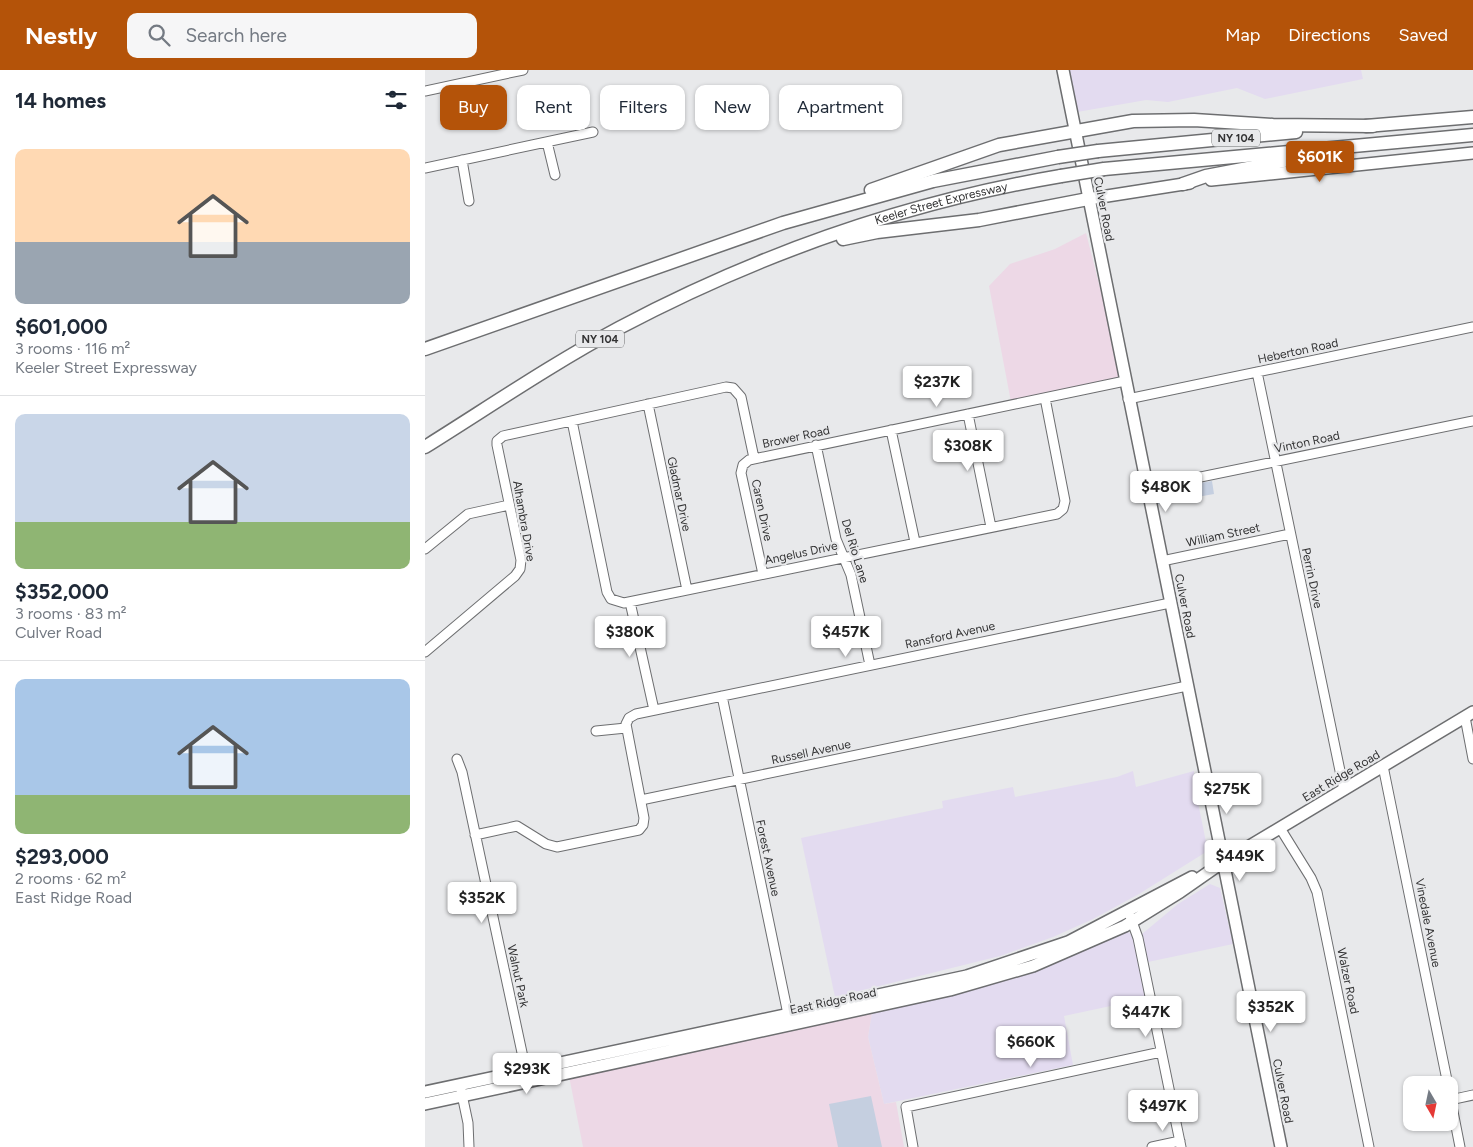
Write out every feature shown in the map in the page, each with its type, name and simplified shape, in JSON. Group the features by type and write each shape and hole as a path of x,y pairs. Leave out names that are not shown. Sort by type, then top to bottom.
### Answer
{"highway":[{"name":"Keeler Street Expressway","path":"498,322 772,226 933,181 1098,151 1473,117"},
{"path":"772,226 977,151 1006,143 1075,130 1135,121 1168,120 1273,125 1373,126"},
{"name":"Keeler Street Expressway","path":"425,448 536,376 609,334 679,298 819,239 904,212 991,190 1104,169 1473,135"},
{"path":"1183,184 1205,176 1302,158 1424,139"},
{"path":"752,266 852,237 979,220 1088,199"},
{"path":"425,344 498,322"},
{"name":"NY 104","path":"425,349 498,322"}],"main road":[{"name":"Culver Road","path":"1063,70 1088,199 1115,320 1128,399 1281,1147"},
{"path":"1088,199 1183,184 1473,153"},
{"name":"East Ridge Road","path":"429,1097 789,1019 930,985 997,967 1069,942 1130,916 1469,715"}],"street":[{"path":"425,91 523,70"},
{"path":"425,168 593,132"},
{"path":"547,142 555,175"},
{"path":"1453,155 1473,158"},
{"path":"462,160 469,201"},
{"name":"Heberton Road","path":"1128,399 1473,327"},
{"name":"Perrin Drive","path":"1257,372 1344,790"},
{"name":"Brower Road","path":"497,441 507,435 727,387 733,388 741,397 754,458 1125,381"},
{"name":"Angelus Drive","path":"631,602 1057,514 1065,506 1064,493 1045,398"},
{"name":"Gladmar Drive","path":"648,404 687,590"},
{"path":"968,414 991,527"},
{"path":"572,421 607,592 615,601 631,602 653,710"},
{"name":"Vinton Road","path":"1147,488 1473,421"},
{"path":"891,430 915,542"},
{"name":"Alhambra Drive","path":"425,652 518,573 521,560 497,441"},
{"name":"Del Rio Lane","path":"816,445 836,540 851,575 870,665"},
{"name":"Caren Drive","path":"754,458 745,462 741,473 763,574"},
{"path":"425,549 469,514 509,505"},
{"name":"William Street","path":"1162,561 1290,534"},
{"name":"Ransford Avenue","path":"627,728 627,721 632,716 653,710 1170,603"},
{"name":"Russell Avenue","path":"641,800 1187,686"},
{"name":"Forest Avenue","path":"722,696 789,1019"},
{"path":"1469,715 1473,759"},
{"path":"475,835 517,826 554,847 633,832 643,825 641,800 627,728 596,731"},
{"name":"Walnut Park","path":"457,759 527,1076"},
{"name":"Vinedale Avenue","path":"1383,766 1445,1076"},
{"name":"Walzer Road","path":"1280,828 1311,878 1317,892 1369,1147"},
{"path":"1130,916 1137,934 1181,1144 1152,1147"},
{"path":"913,1147 906,1107 1161,1052"},
{"path":"461,1090 468,1123 469,1147"},
{"path":"1458,1095 1473,1095"},
{"path":"1457,1131 1460,1147"}],"shaded area":[{"path":"1069,70 1361,70 1363,79 1265,99 1237,88 1168,102 1146,100 1077,112"},
{"path":"1086,233 1109,323 1119,375 1115,380 1011,402 989,286 1010,264 1055,249"},
{"path":"1212,481 1214,494 1158,504 1155,491"},
{"path":"1133,771 1136,787 1194,771 1194,783 1207,847 1206,852 1139,894 1093,919 1053,937 1000,956 835,997 801,838 943,808 942,801 1013,787 1015,797 1117,777"},
{"path":"1210,884 1220,888 1233,944 1148,962 1142,934 1178,904"},
{"path":"1126,931 1133,935 1148,998 1064,1016 1073,1065 884,1104 868,1037 872,1012"},
{"path":"872,1012 868,1037 884,1104 896,1102 904,1147 583,1147 569,1076"},
{"path":"871,1096 882,1147 838,1147 829,1104"}]}
